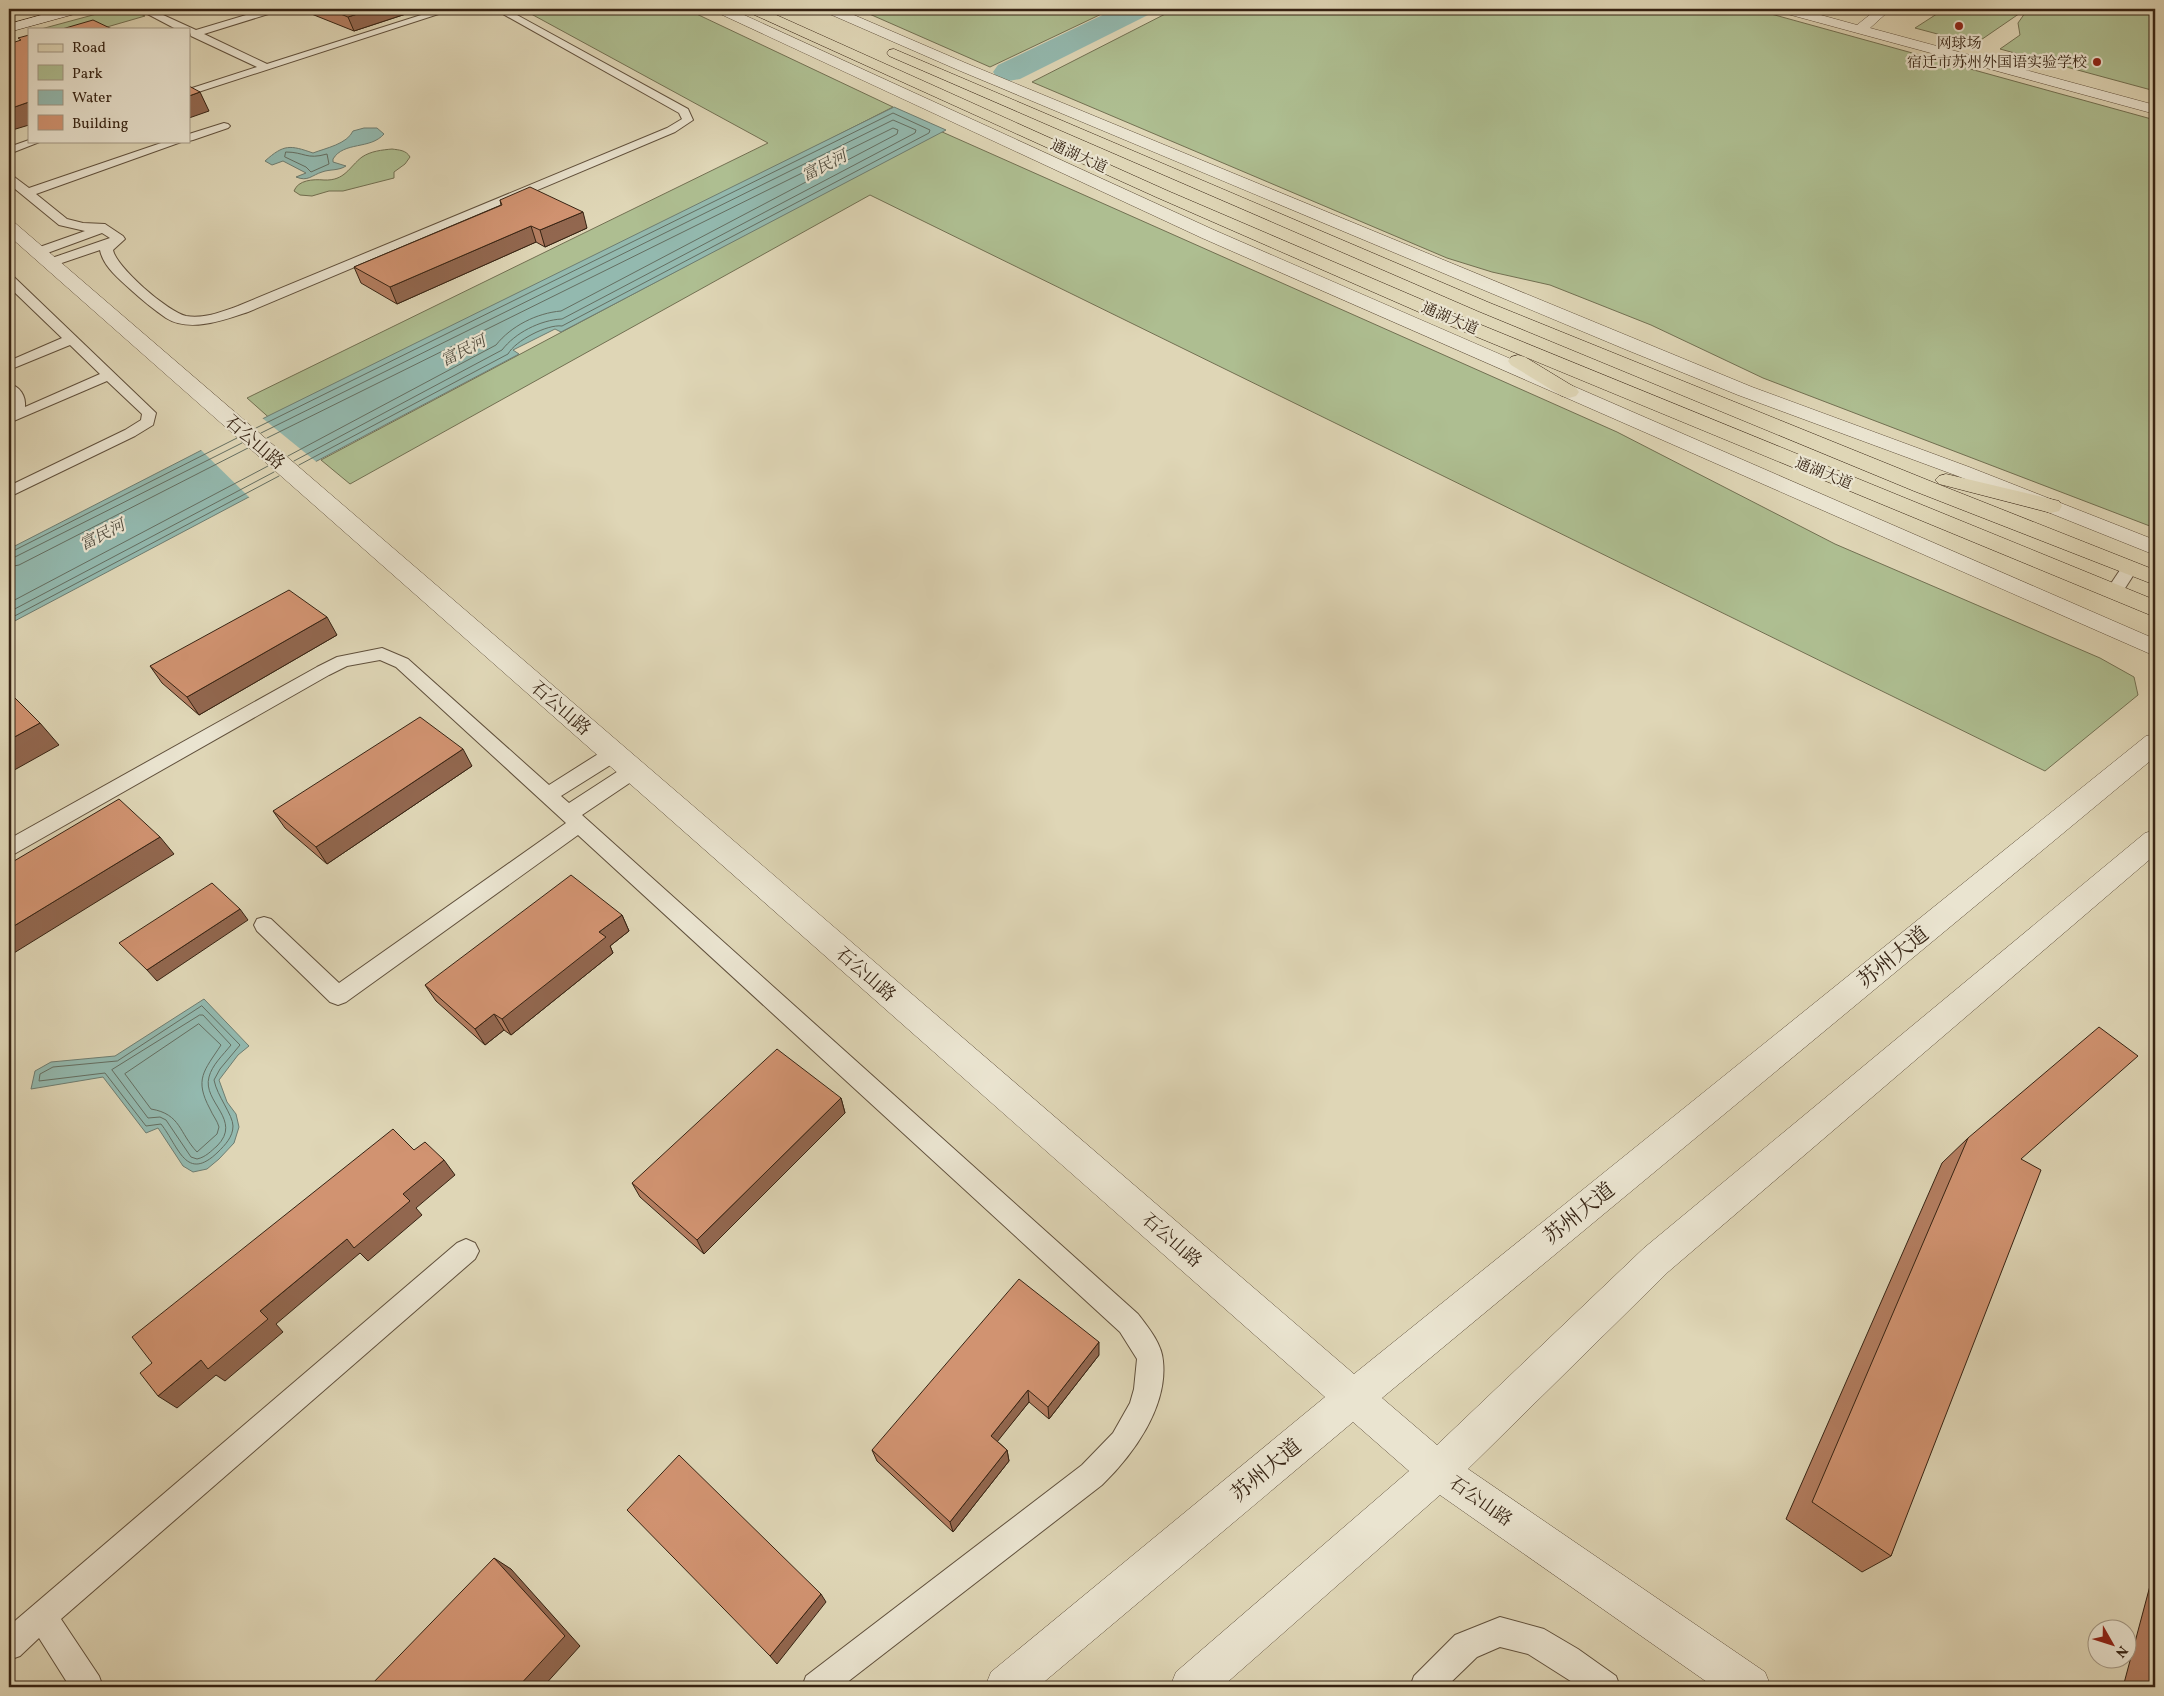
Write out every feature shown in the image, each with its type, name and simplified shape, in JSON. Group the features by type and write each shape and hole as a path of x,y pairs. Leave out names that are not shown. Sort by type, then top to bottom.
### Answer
{"main road":[{"name":"通湖大道","path":"753,9 1145,186 1435,312 2155,609"},
{"name":"通湖大道","path":"793,9 1484,307 1848,456 2155,578"},
{"path":"1435,312 1569,392"},
{"path":"1848,456 2051,506"}],"street":[{"path":"9,14 30,9"},
{"path":"9,28 77,9"},
{"path":"721,9 1208,234 2155,648"},
{"path":"830,9 972,70 1745,391 1882,440 2155,548"},
{"path":"1785,9 2155,106"},
{"path":"1799,9 2155,110"},
{"path":"1855,26 1867,9"},
{"path":"1855,26 1885,9"},
{"name":"石公山路","path":"9,227 1438,1471 1750,1687"},
{"name":"苏州大道","path":"1006,1687 1353,1398 2155,743"},
{"path":"1192,1687 1438,1471 1656,1260 2155,840"}],"lane":[{"path":"143,9 182,28"},
{"path":"191,32 275,9"},
{"path":"190,92 448,9"},
{"path":"119,239 106,249 105,253 116,269 172,316 180,319 205,320 242,309 671,130 688,120 684,111 499,9"},
{"path":"191,32 265,67"},
{"path":"190,138 224,126"},
{"path":"9,150 34,142"},
{"path":"27,193 177,142"},
{"path":"9,178 63,222 103,229 119,239"},
{"path":"44,258 103,229"},
{"path":"44,258 119,239"},
{"path":"9,280 149,413 148,422 9,492"},
{"path":"9,366 72,339"},
{"path":"12,418 110,375"},
{"path":"9,388 19,399 20,404 12,418"},
{"path":"2114,592 2130,568"},
{"path":"9,848 323,671 343,661 382,654 402,663 1129,1323 1141,1339 1150,1359 1148,1391 1136,1422 1113,1456 1092,1475 817,1687"},
{"path":"547,796 623,762"},
{"path":"264,925 338,996 573,819 623,762"},
{"path":"9,1645 466,1251"},
{"path":"42,1616 88,1687"},
{"path":"1425,1687 1466,1646 1500,1632 1533,1640 1605,1687"}],"green space":[{"path":"115,9 130,9 145,16 103,28 45,28"},
{"path":"522,9 686,9 893,107 274,422 247,398 768,143"},
{"path":"858,9 1112,9 990,67"},
{"path":"1175,9 1753,9 2155,120 2155,528 1763,378 1651,325 1550,285 1492,272 1447,258 1032,82"},
{"name":"网球场","path":"1939,9 2026,9 1975,44 1915,28 1943,10"},
{"name":"宿迁市苏州外国语实验学校","path":"2034,9 2155,9 2155,91 2000,49 2020,35 2018,23 2025,13"},
{"path":"940,131 1617,432 1835,544 2100,658 2134,677 2138,695 2045,771 870,195 350,484 321,460"},
{"path":"392,149 400,150 410,157 405,164 394,172 394,178 343,191 329,191 312,196 300,195 294,191 302,182 331,180 342,176 365,155"}],"water":[{"path":"894,107 946,130 561,332 555,329 513,350 519,354 9,624 9,549 270,415"},
{"path":"364,128 377,128 384,134 372,142 350,147 338,153 333,162 346,166 340,169 325,171 304,179 296,177 306,173 283,161 272,165 265,161 277,151 288,148 298,148 313,153 341,142 353,131"},
{"path":"204,999 249,1046 238,1055 219,1080 227,1102 236,1114 239,1127 234,1143 207,1169 193,1172 183,1166 158,1128 146,1133 103,1077 31,1089 35,1071 51,1062 115,1056"}],"pier":[{"path":"261,417 319,464 251,499 200,449"}],"building":[{"path":"328,9 373,9 348,17"},
{"path":"93,20 110,28 65,28"},
{"path":"28,35 28,102 9,109 9,44 21,40 18,38"},
{"path":"190,87 200,92 190,96"},
{"path":"530,187 583,212 540,230 531,226 390,287 354,267 502,205 500,200"},
{"path":"289,590 327,617 187,697 150,666"},
{"path":"9,692 40,723 9,740"},
{"path":"420,717 463,749 316,847 273,811"},
{"path":"119,799 160,837 9,929 9,864"},
{"path":"571,875 622,915 599,932 606,937 502,1019 494,1014 475,1029 425,985"},
{"path":"212,883 240,909 147,970 119,943"},
{"path":"2099,1027 2138,1056 2021,1159 2041,1170 1891,1556 1812,1502 1968,1138"},
{"path":"777,1049 841,1098 697,1240 632,1183"},
{"path":"393,1129 414,1150 425,1142 444,1160 403,1194 410,1201 354,1248 347,1239 260,1311 268,1319 208,1369 201,1360 158,1396 140,1373 152,1363 132,1337"},
{"path":"1019,1279 1099,1342 1048,1407 1028,1390 991,1436 1007,1450 950,1522 872,1450"},
{"path":"679,1455 821,1594 770,1656 627,1510"},
{"path":"494,1558 565,1636 518,1687 369,1687"}],"waterway":[{"name":"富民河","path":"1009,72 1138,9"}],"place":[{"name":"网球场","path":"1959,26"},
{"name":"宿迁市苏州外国语实验学校","path":"2097,62"}]}
